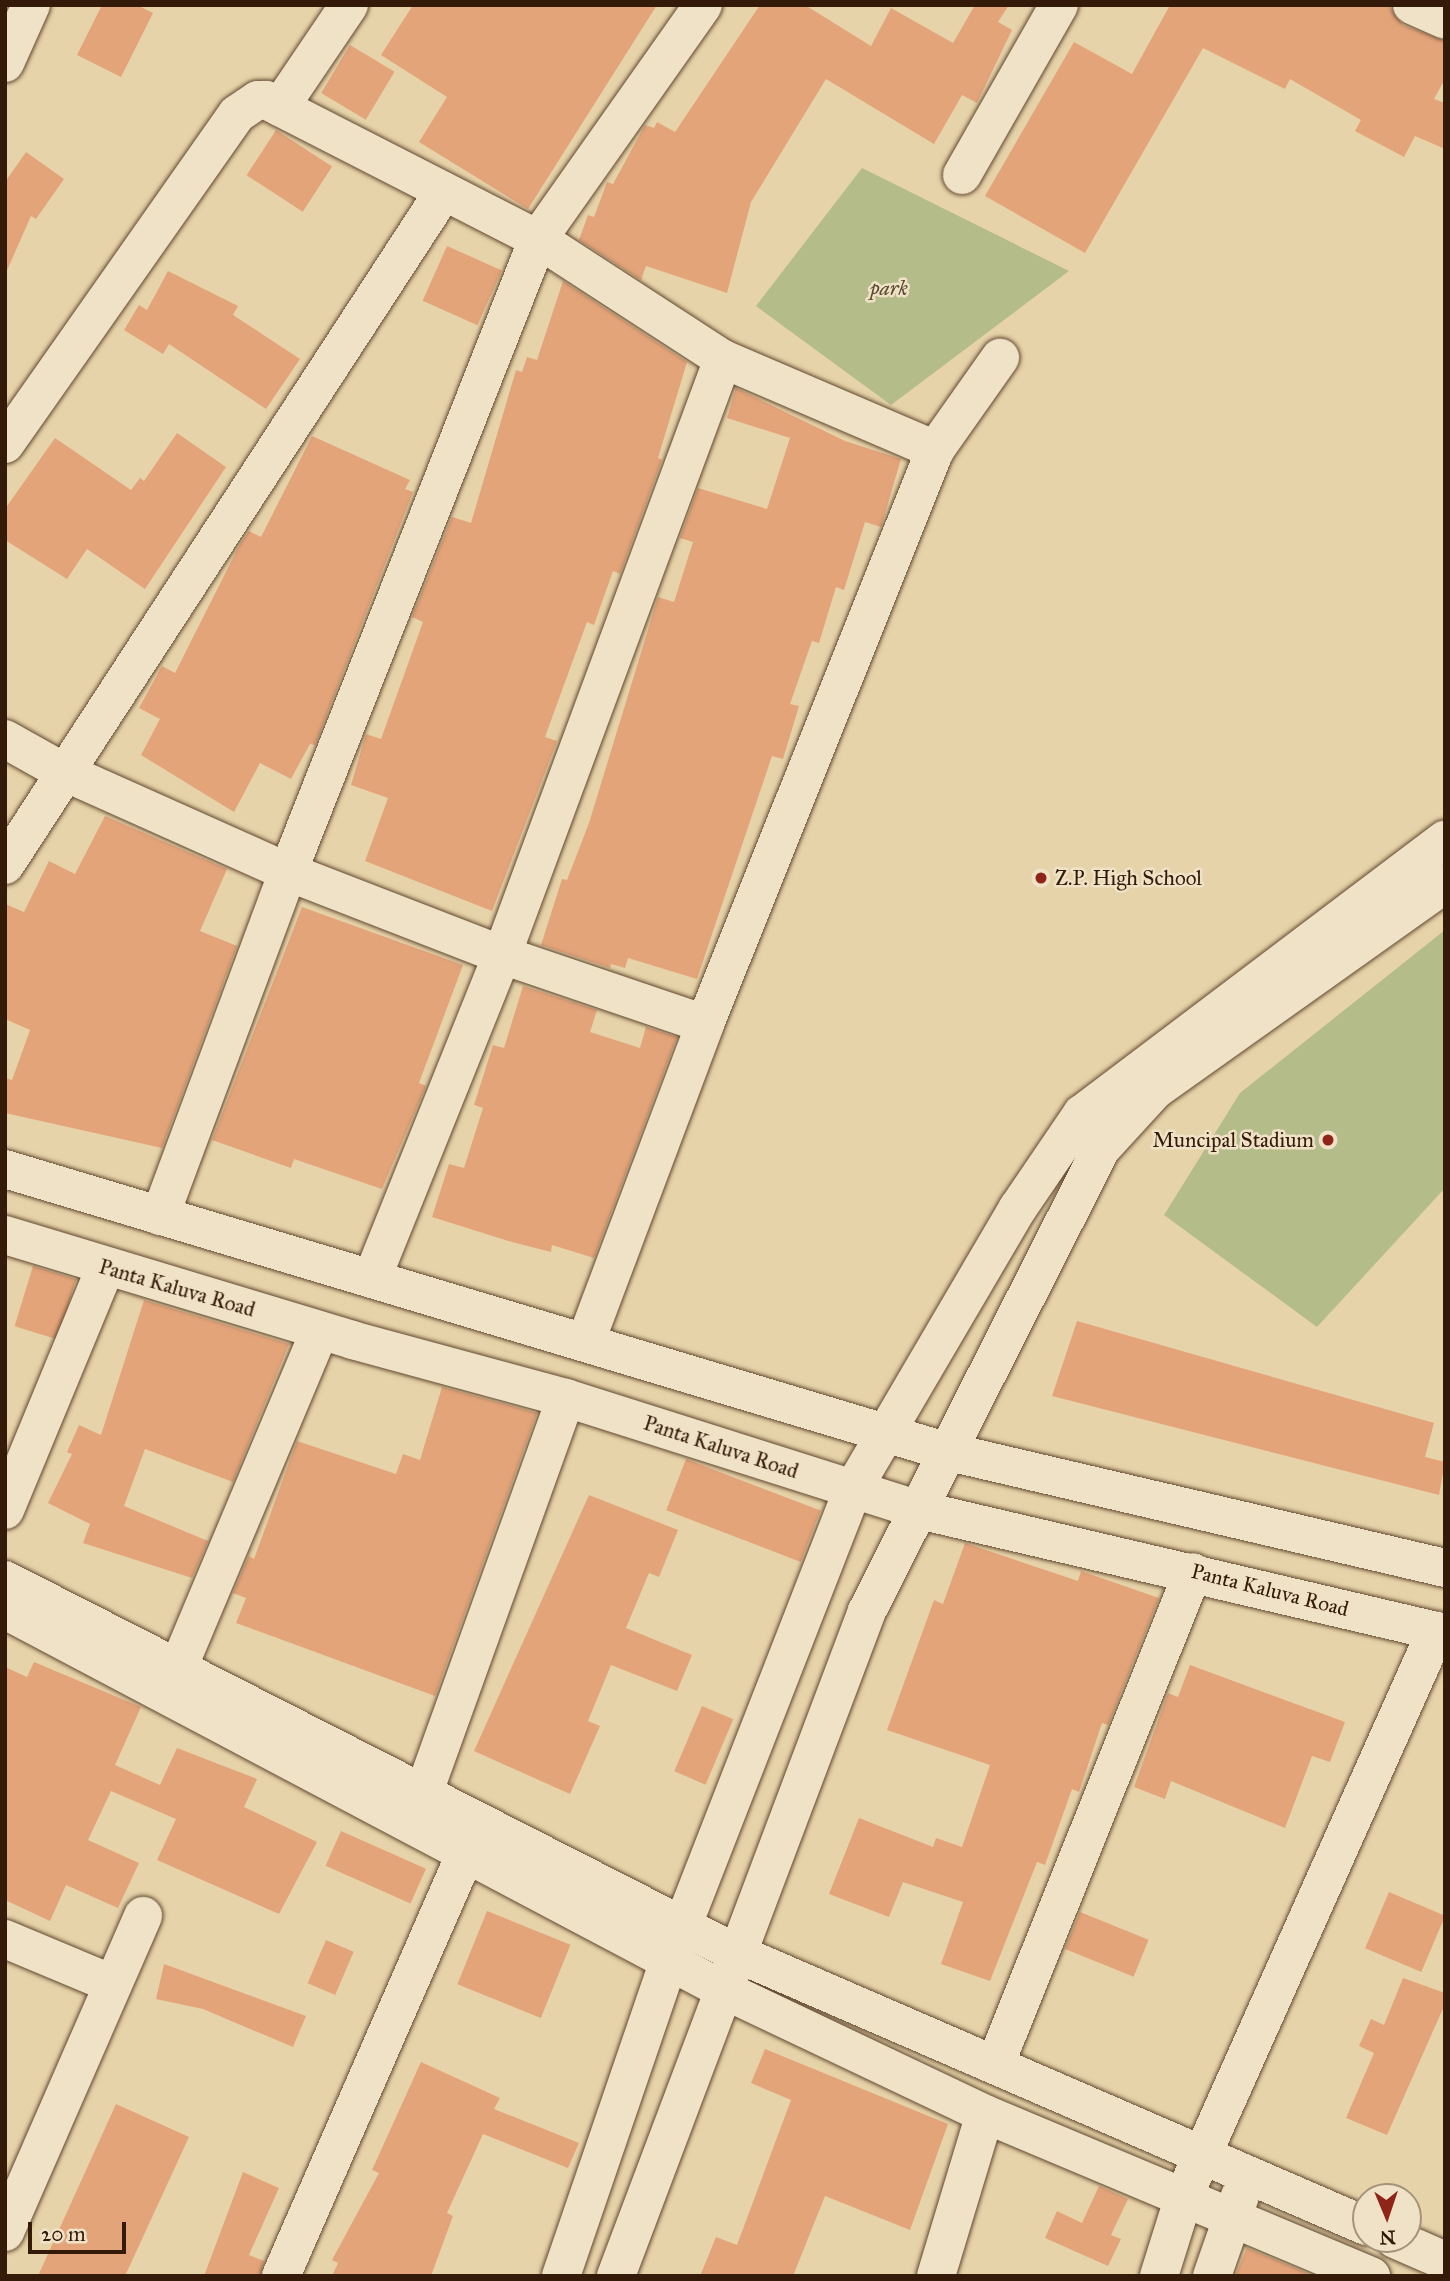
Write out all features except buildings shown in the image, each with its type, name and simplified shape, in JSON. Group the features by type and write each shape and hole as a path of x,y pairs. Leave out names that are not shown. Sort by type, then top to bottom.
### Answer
{"street":[{"path":"5,63 31,5"},
{"path":"280,107 349,5"},
{"path":"160,1216 288,872 538,239 703,5"},
{"path":"962,175 1059,5"},
{"path":"1412,5 1445,20"},
{"path":"5,444 237,114 258,100 280,107 538,239 723,359 935,450"},
{"path":"5,865 62,771 444,191"},
{"path":"586,1342 705,1024 935,450 1000,358"},
{"path":"372,1278 502,955 723,359"},
{"path":"5,739 62,771 288,872 502,955 705,1024"},
{"path":"561,2276 676,1942 853,1489 1018,1208 1082,1114 1445,839"},
{"path":"616,2276 867,1611 915,1509 1101,1149 1155,1090 1445,884"},
{"path":"5,1169 887,1430 945,1451 1445,1568"},
{"name":"Panta Kaluva Road","path":"5,1235 105,1268 155,1278 320,1331 566,1398 915,1509 1441,1632"},
{"path":"5,1510 105,1268"},
{"path":"178,1668 320,1331"},
{"path":"418,1808 566,1398"},
{"path":"995,2065 1193,1572"},
{"path":"5,1580 178,1668 418,1808"},
{"path":"5,1610 418,1808 676,1942 736,1953 1352,2220"},
{"path":"1159,2276 1184,2196 1441,1632"},
{"path":"281,2276 473,1836"},
{"path":"5,2232 110,1983 143,1916"},
{"path":"5,1938 110,1983"},
{"path":"676,1942 724,1990 985,2114 1371,2276"},
{"path":"936,2276 985,2114"},
{"path":"1212,2276 1231,2218 1249,2175"},
{"path":"1422,2249 1444,2258"}],"green space":[{"name":"park","path":"862,168 1069,271 891,405 756,306"},
{"name":"Muncipal Stadium","path":"1445,930 1445,1188 1317,1327 1164,1215 1240,1093"}],"place":[{"name":"Z.P. High School","path":"1041,878"},
{"name":"Muncipal Stadium","path":"1328,1140"}]}
